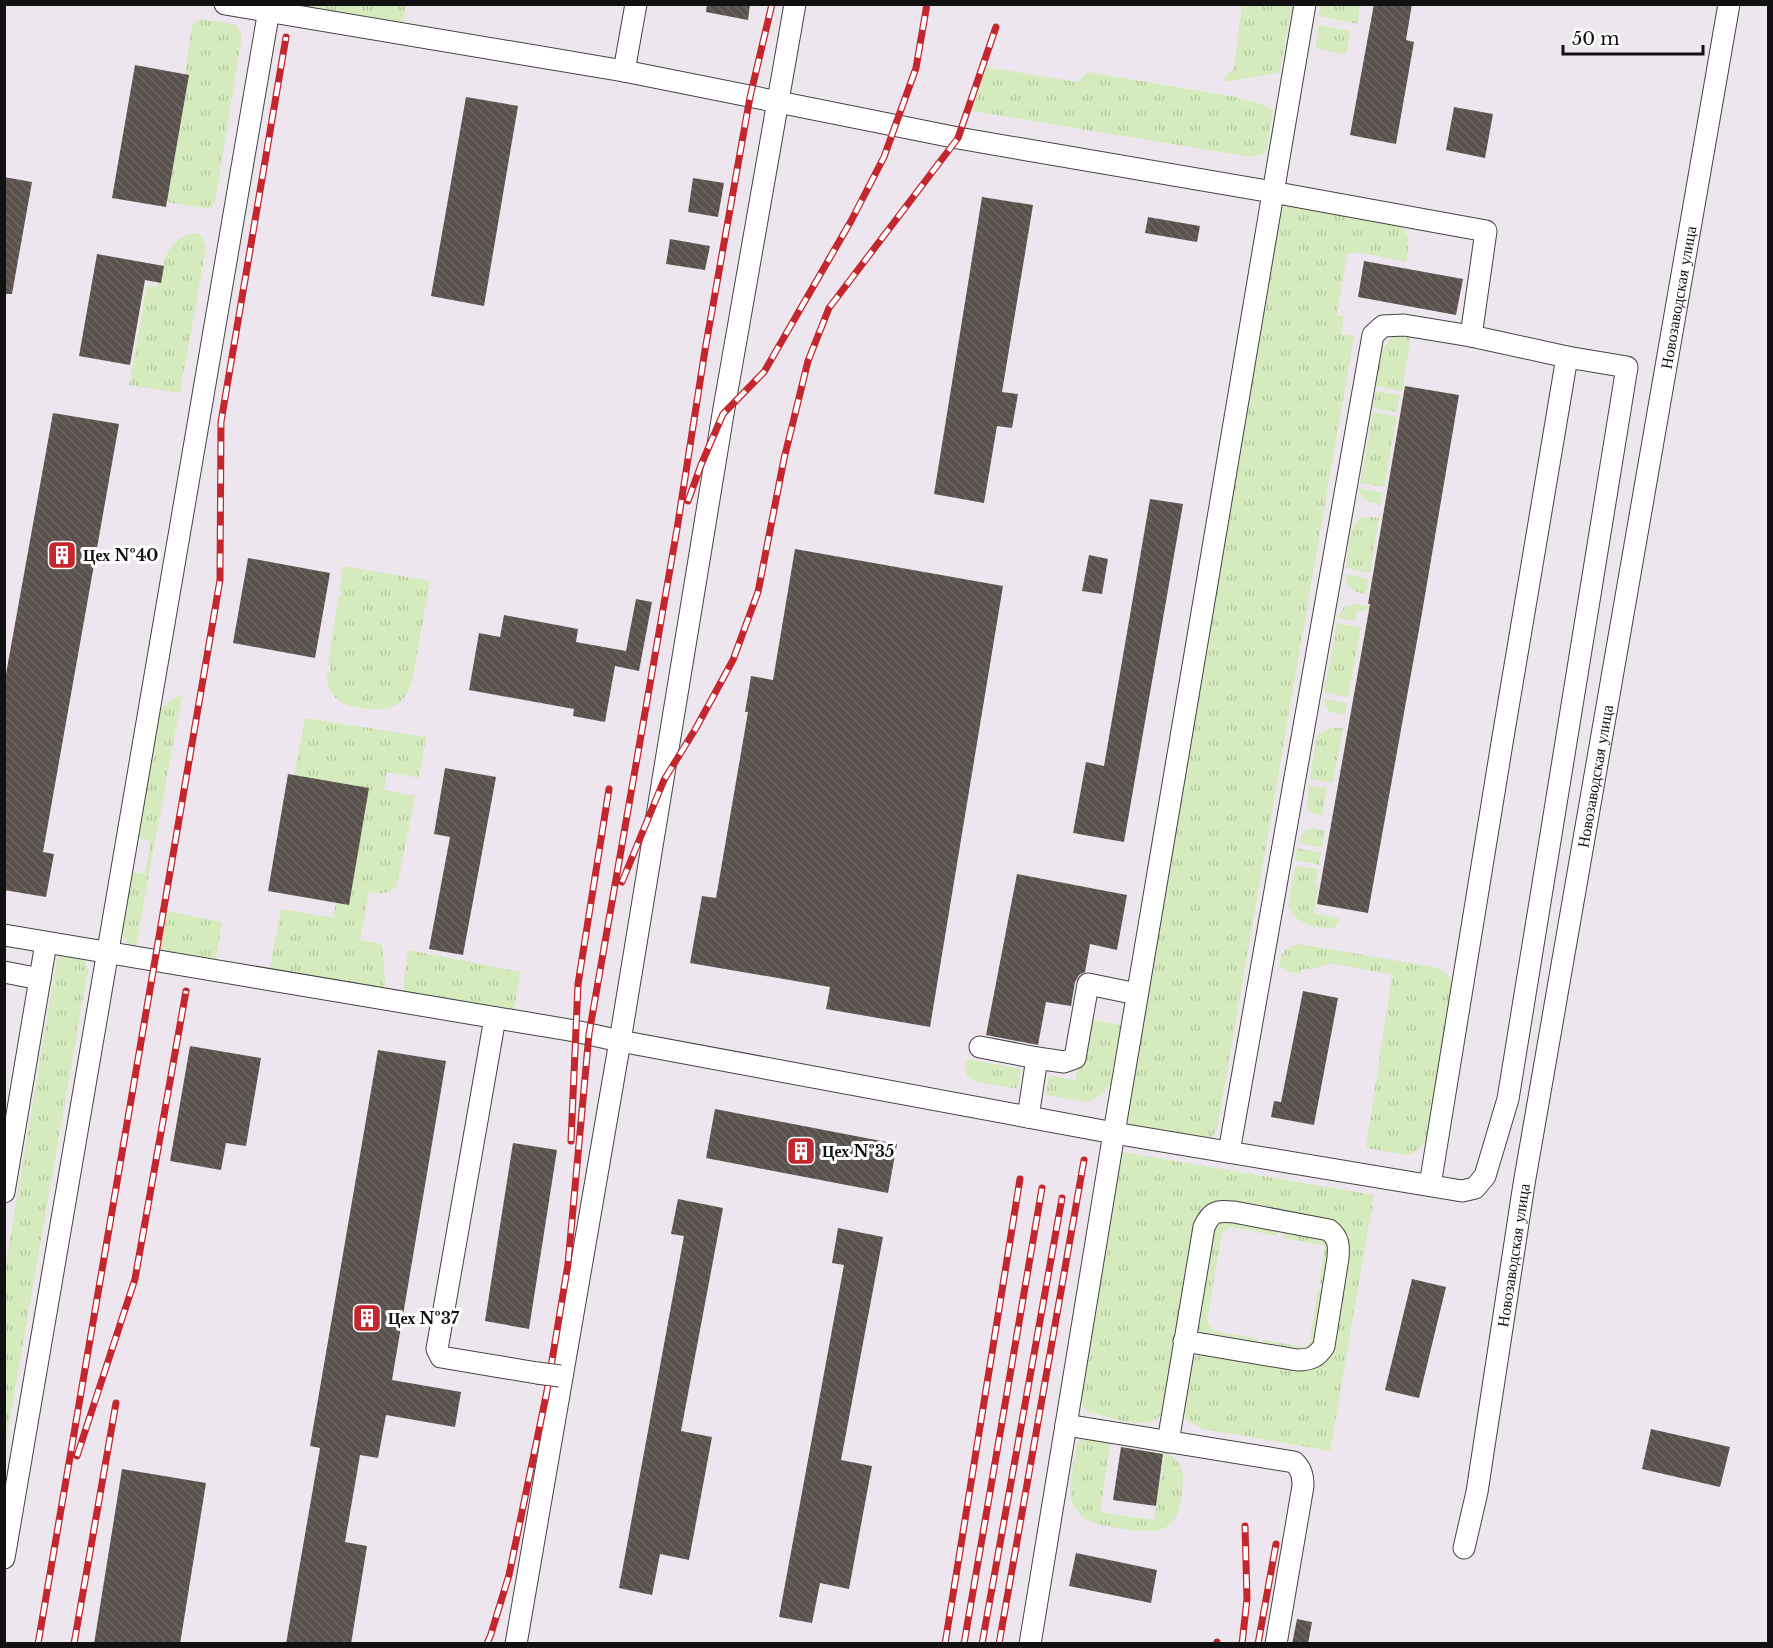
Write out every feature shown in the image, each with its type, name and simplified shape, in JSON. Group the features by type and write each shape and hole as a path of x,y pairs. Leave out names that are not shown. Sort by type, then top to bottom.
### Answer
{"street":[{"path":"225,4 270,8 624,71 958,138 1486,231 1471,336"},
{"path":"624,71 636,4"},
{"path":"516,1644 620,1041 723,414 795,4"},
{"path":"1030,1644 1137,994 1305,4"},
{"name":"Новозаводская улица","path":"1464,1548 1477,1492 1526,1172 1729,4"},
{"path":"4,1558 270,8"},
{"path":"4,935 576,1031 1114,1133 1462,1191 1475,1188 1485,1176 1508,1099 1627,367 1404,325 1383,326 1373,335 1229,1152"},
{"path":"1430,1185 1567,357"},
{"path":"4,1192 45,943"},
{"path":"4,972 40,979"},
{"path":"980,1047 1064,1062 1075,1058 1088,984 1137,994"},
{"path":"495,1018 437,1349 441,1357 561,1376"},
{"path":"1028,1117 1037,1058"},
{"path":"1168,1442 1184,1341 1204,1227 1209,1217 1219,1211 1234,1212 1329,1230 1335,1234 1339,1244 1338,1258 1324,1346 1319,1354 1310,1360 1297,1360 1184,1341"},
{"path":"1066,1425 1294,1462 1299,1467 1303,1476 1303,1486 1276,1644"}],"shaded area":[{"path":"5,5 1768,5 1768,1643 5,1644"}],"green space":[{"path":"291,5 406,5 402,28"},
{"path":"1242,5 1292,5 1280,72 1227,82 1223,79 1234,68"},
{"path":"1321,5 1360,5 1357,24 1319,16"},
{"path":"199,19 233,24 237,26 242,35 215,202 212,207 206,209 167,202 189,75 185,74 192,25"},
{"path":"1319,25 1350,31 1346,55 1315,48"},
{"path":"986,67 1077,82 1088,72 1236,97 1261,104 1273,110 1267,150 1250,157 972,111"},
{"path":"1287,204 1398,224 1406,232 1408,246 1406,262 1363,253 1347,253 1337,315 1344,316 1341,334 1354,336 1217,1130 1211,1138 1203,1141 1132,1127 1127,1118 1280,206"},
{"path":"197,233 202,236 206,248 180,393 129,385 147,285 158,287 164,260 173,245 187,235"},
{"path":"1397,333 1411,335 1402,391 1375,386 1383,350"},
{"path":"1376,391 1400,395 1397,412 1373,408"},
{"path":"1373,412 1397,417 1384,487 1360,483"},
{"path":"1359,488 1383,493 1380,506 1365,499"},
{"path":"1361,518 1379,518 1370,573 1346,568 1353,526"},
{"path":"343,566 430,581 409,688 404,698 396,705 385,709 352,706 341,702 336,699 328,685 326,673 329,673 331,666 328,665 338,597 342,597 342,591 339,590"},
{"path":"1345,574 1368,579 1366,594 1357,592 1348,586"},
{"path":"1354,604 1374,607 1373,610 1357,611 1355,621 1337,618 1344,607"},
{"path":"1337,623 1361,627 1348,697 1324,692"},
{"path":"182,695 135,951 123,935 122,903 129,871 145,874 151,841 135,837 157,712 171,700"},
{"path":"1324,699 1347,703 1345,715 1330,712 1324,704"},
{"path":"305,718 426,737 419,778 387,772 384,790 415,796 397,886 384,893 369,892 360,940 382,944 385,986 379,991 269,973 281,909 333,918 355,803 291,792"},
{"path":"1329,728 1343,728 1333,783 1310,779 1316,740 1319,734"},
{"path":"1309,785 1327,788 1322,816 1312,813 1307,808"},
{"path":"1313,828 1325,831 1322,848 1299,843 1303,832"},
{"path":"1297,848 1321,853 1319,865 1295,860"},
{"path":"1295,866 1318,869 1314,913 1339,918 1338,924 1333,928 1319,928 1306,924 1295,917 1291,911 1288,905"},
{"path":"167,911 222,922 216,958 212,962 160,955"},
{"path":"1299,944 1439,968 1447,974 1453,986 1428,1134 1418,1150 1406,1155 1366,1148 1392,975 1330,963 1312,969 1302,969 1301,974 1286,971 1280,966 1280,957 1287,948"},
{"path":"408,950 521,972 513,1013 404,994"},
{"path":"62,955 82,959 88,970 5,1447 5,1268 57,959"},
{"path":"1086,1018 1125,1026 1114,1081 1101,1095 1083,1102 1046,1095 1049,1075 1075,1080"},
{"path":"968,1059 1021,1069 1018,1089 974,1081 967,1076 965,1063"},
{"path":"1122,1152 1374,1195 1330,1451 1203,1429 1188,1421 1183,1413 1192,1358 1198,1355 1213,1355 1307,1369 1345,1242 1220,1204 1163,1412 1157,1419 1139,1423 1089,1412 1084,1408 1081,1400"},
{"path":"1221,1218 1279,1227 1277,1236 1231,1227 1222,1233 1207,1319 1211,1328 1216,1331 1259,1339 1258,1346 1202,1335 1197,1328 1209,1231"},
{"path":"1284,1228 1332,1240 1328,1285 1319,1284 1325,1246 1283,1238"},
{"path":"1318,1289 1327,1291 1319,1344 1309,1353 1262,1346 1263,1340 1303,1347 1308,1345"},
{"path":"1087,1436 1111,1438 1100,1512 1154,1520 1165,1451 1175,1458 1181,1466 1183,1482 1178,1512 1169,1525 1156,1531 1129,1530 1091,1522 1080,1514 1072,1502 1071,1481 1077,1443"}],"building":[{"path":"707,4 750,4 748,20 706,12"},
{"path":"1374,4 1412,4 1406,40 1414,42 1396,144 1350,135"},
{"path":"135,65 189,75 166,207 112,198"},
{"path":"466,97 518,106 484,306 431,296"},
{"path":"1454,107 1493,114 1485,158 1446,150"},
{"path":"4,177 32,182 12,294 4,294"},
{"path":"693,178 724,183 718,217 688,212"},
{"path":"982,197 1033,205 1002,392 1018,394 1012,428 997,426 984,503 934,494"},
{"path":"1148,217 1200,226 1197,242 1145,233"},
{"path":"670,239 710,246 705,270 666,264"},
{"path":"97,254 164,266 161,283 145,280 130,365 79,356"},
{"path":"1364,261 1463,279 1456,315 1358,297"},
{"path":"1405,386 1459,395 1368,913 1317,904 1370,604 1368,604"},
{"name":"Цех №40","path":"53,413 119,424 43,852 54,854 46,897 4,890 4,685"},
{"path":"1150,499 1183,504 1124,842 1073,833 1086,762 1104,766"},
{"path":"795,549 1003,586 930,1027 826,1009 830,987 690,963 702,896 716,898 748,712 745,712 751,676 773,680"},
{"path":"1089,555 1108,559 1102,594 1082,591"},
{"path":"248,558 330,573 315,658 233,643"},
{"path":"636,599 652,602 639,671 615,666 605,722 573,716 574,709 469,690 479,633 500,637 504,615 578,629 576,642 626,651"},
{"path":"445,768 496,777 463,955 429,949 450,837 434,834"},
{"path":"288,774 369,788 349,905 268,891"},
{"path":"1017,874 1127,895 1117,950 1090,944 1085,972 1079,975 1075,982 1071,1006 1046,1002 1038,1045 986,1035"},
{"path":"1303,991 1338,998 1314,1125 1271,1117 1274,1101 1281,1102"},
{"path":"190,1046 261,1058 246,1146 226,1143 221,1170 170,1161"},
{"name":"Цех №37","path":"378,1050 446,1061 392,1380 461,1392 455,1427 386,1415 378,1458 360,1455 345,1542 367,1546 351,1644 286,1644 320,1448 310,1446"},
{"name":"Цех №35","path":"715,1109 897,1144 888,1193 706,1158"},
{"path":"513,1143 557,1150 529,1329 485,1321"},
{"path":"678,1199 723,1208 681,1431 712,1437 689,1560 660,1554 652,1595 619,1588 684,1236 671,1234"},
{"path":"838,1228 883,1237 841,1460 872,1466 849,1589 820,1583 812,1623 779,1617 844,1265 832,1263"},
{"path":"1412,1279 1446,1287 1419,1398 1385,1390"},
{"path":"1651,1429 1730,1447 1720,1487 1642,1469"},
{"path":"1121,1447 1163,1454 1156,1506 1113,1500"},
{"path":"122,1469 206,1483 180,1644 94,1644"},
{"path":"1076,1553 1157,1570 1151,1603 1069,1586"},
{"path":"1297,1619 1312,1622 1308,1644 1292,1644"}],"railway":[{"path":"487,1644 509,1575 547,1391 568,1264 589,1034 677,529 705,350 750,97 772,4"},
{"path":"688,501 723,414 764,372 851,221 884,157 916,68 927,4"},
{"path":"622,882 664,780 696,728 733,660 758,592 784,459 808,361 829,308 958,138 996,27"},
{"path":"38,1644 220,580 221,422 286,37"},
{"path":"571,1141 578,984 609,789"},
{"path":"77,1456 135,1279 186,991"},
{"path":"999,1644 1084,1160"},
{"path":"945,1644 1020,1179"},
{"path":"964,1644 1042,1188"},
{"path":"982,1644 1062,1198"},
{"path":"74,1644 116,1403"},
{"path":"1242,1644 1247,1599 1245,1526"},
{"path":"1258,1644 1276,1544"}],"place":[{"name":"Цех №40","path":"62,555"},
{"name":"Цех №35","path":"801,1151"},
{"name":"Цех №37","path":"367,1318"}]}
